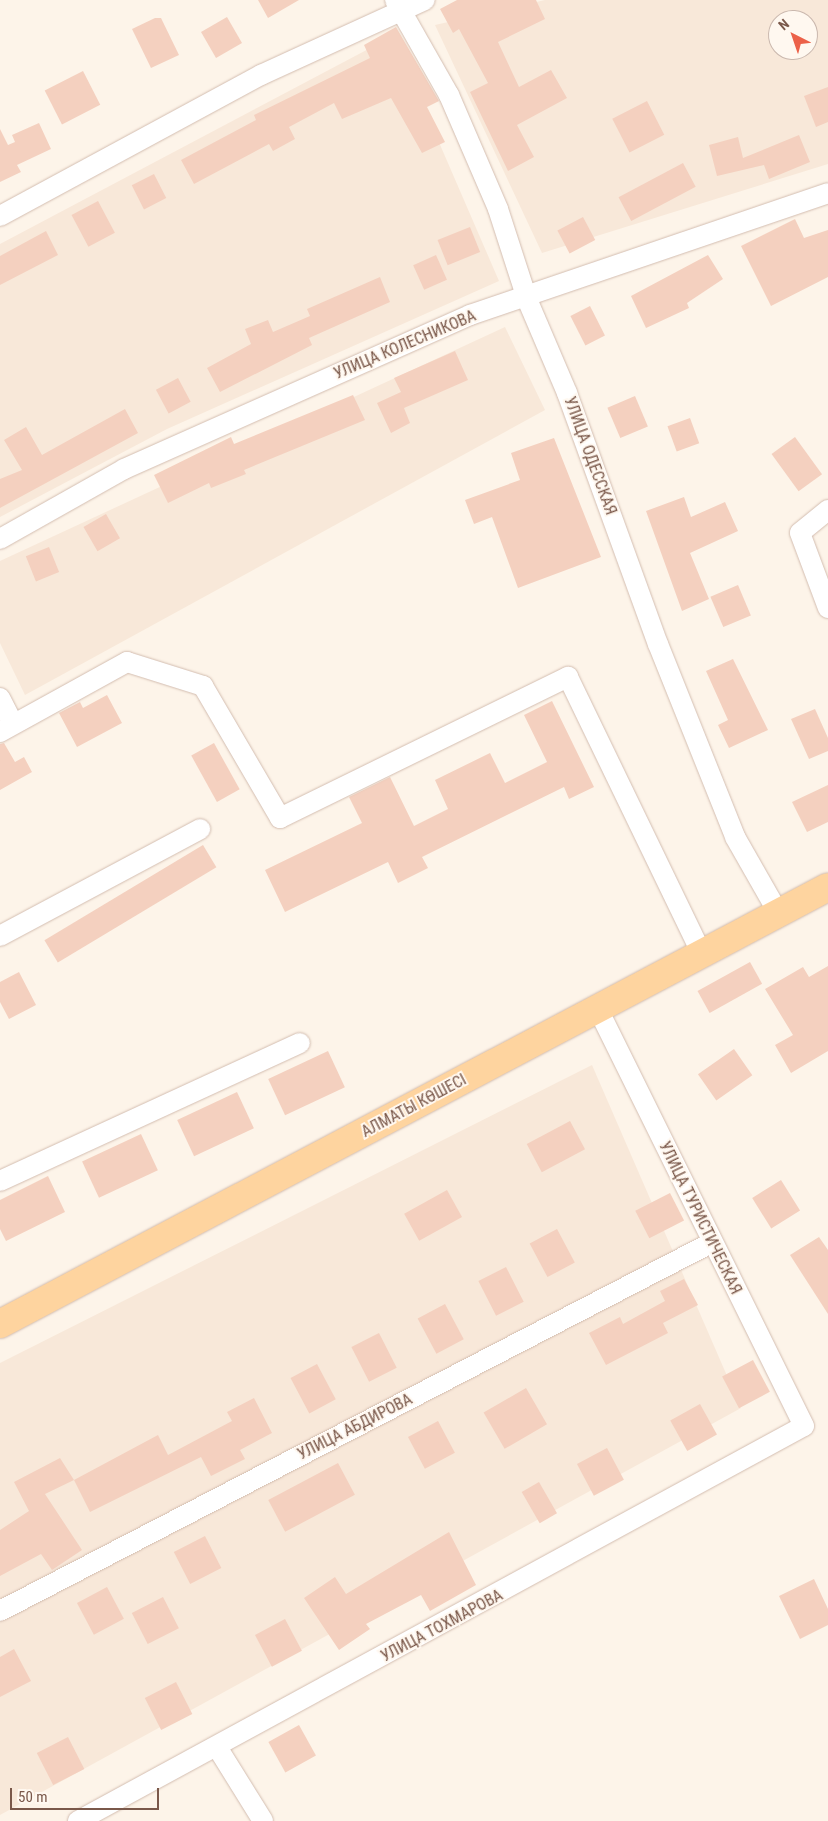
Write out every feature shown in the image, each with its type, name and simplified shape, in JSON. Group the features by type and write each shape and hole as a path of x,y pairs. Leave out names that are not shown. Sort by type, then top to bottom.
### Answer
{"main road":[{"name":"АЛМАТЫ КӨШЕСІ","path":"0,1324 827,890"}],"street":[{"path":"0,216 261,75 397,5 425,0"},
{"name":"УЛИЦА ОДЕССКАЯ","path":"397,5 452,104 498,209 526,299 567,393 658,644 735,837 779,914"},
{"name":"УЛИЦА КОЛЕСНИКОВА","path":"0,539 124,469 470,315 526,299 828,193"},
{"path":"828,510 800,533 828,608"},
{"path":"0,698 6,728 126,662 203,686 280,818 568,677 702,954"},
{"path":"0,936 200,829"},
{"name":"УЛИЦА ТУРИСТИЧЕСКАЯ","path":"598,1009 711,1243 804,1426"},
{"path":"0,1181 300,1043"},
{"name":"УЛИЦА АБДИРОВА","path":"0,1611 711,1243"},
{"name":"УЛИЦА ТОХМАРОВА","path":"78,1821 804,1426"},
{"path":"217,1747 262,1821"}],"shaded area":[{"path":"545,0 828,0 828,164 542,253 435,25"},
{"path":"393,36 499,281 167,429 0,517 0,244"},
{"path":"505,327 545,410 25,695 0,643 0,561"},
{"path":"592,1065 741,1408 0,1815 0,1363"}],"building":[{"path":"258,0 299,0 268,18"},
{"path":"457,0 536,0 545,19 498,42 519,87 551,70 567,98 517,125 534,157 508,171 470,92 488,83 459,29 453,33 440,9"},
{"path":"227,17 242,43 216,58 201,32"},
{"path":"155,18 161,18 179,55 151,68 132,29"},
{"path":"396,27 439,101 427,107 445,142 422,153 391,98 342,119 334,103 289,127 295,139 273,151 269,144 194,184 181,160 256,120 254,115 370,58 364,45"},
{"path":"83,71 100,105 62,124 45,91"},
{"path":"828,87 828,122 816,127 804,96"},
{"path":"647,101 664,135 630,153 612,119"},
{"path":"39,123 51,149 17,165 21,172 0,182 0,129 8,145 15,142 12,135"},
{"path":"799,135 810,162 769,179 764,165 717,176 709,145 738,137 743,158"},
{"path":"683,163 696,187 631,221 619,197"},
{"path":"154,174 166,198 144,209 132,185"},
{"path":"98,201 115,233 88,247 72,215"},
{"path":"583,217 595,240 570,254 557,231"},
{"path":"795,219 804,238 828,230 828,277 771,306 741,246"},
{"path":"470,227 480,252 448,265 438,240"},
{"path":"46,231 58,255 0,285 0,256"},
{"path":"436,255 447,280 424,290 413,265"},
{"path":"708,255 723,279 687,303 689,308 646,328 631,296"},
{"path":"380,277 390,302 309,338 312,345 220,392 207,368 251,344 245,329 268,320 273,332 310,316 307,309"},
{"path":"590,306 605,335 585,345 570,316"},
{"path":"455,351 468,380 404,408 410,423 391,433 377,403 401,392 394,378"},
{"path":"178,378 191,402 169,414 156,390"},
{"path":"353,395 365,420 244,470 246,474 211,488 209,483 168,503 154,475 231,437 234,444"},
{"path":"635,396 648,426 620,438 607,408"},
{"path":"125,409 138,433 0,508 0,479 22,470 4,440 26,427 42,455"},
{"path":"690,418 699,443 677,452 667,426"},
{"path":"795,437 822,474 799,491 772,454"},
{"path":"554,438 601,557 518,588 492,517 474,524 465,500 520,480 511,453"},
{"path":"684,497 691,517 725,502 738,531 690,553 709,599 682,611 646,511"},
{"path":"106,514 120,538 97,551 83,527"},
{"path":"49,547 59,572 36,581 26,556"},
{"path":"738,585 751,615 723,627 710,597"},
{"path":"733,659 768,730 729,748 718,725 728,720 706,671"},
{"path":"107,695 122,723 77,747 59,713 80,702 83,708"},
{"path":"552,701 594,787 569,799 564,787 422,857 428,868 398,883 388,862 285,912 265,870 362,823 349,797 390,777 414,826 448,809 435,780 490,753 505,783 547,762 524,715"},
{"path":"815,709 828,738 828,751 809,759 791,719"},
{"path":"4,743 15,762 24,757 32,772 0,790 0,744"},
{"path":"214,743 240,789 217,802 191,756"},
{"path":"828,785 828,822 807,832 792,802"},
{"path":"203,845 216,867 58,963 44,940"},
{"path":"750,962 762,984 710,1013 698,991"},
{"path":"828,966 828,1051 791,1073 775,1045 793,1035 765,989 803,967 809,977"},
{"path":"19,972 36,1005 9,1019 0,1002 0,982"},
{"path":"734,1049 752,1075 716,1100 698,1074"},
{"path":"328,1051 345,1087 285,1115 268,1079"},
{"path":"237,1092 254,1128 194,1156 177,1120"},
{"path":"570,1121 585,1149 542,1172 527,1144"},
{"path":"141,1134 158,1170 99,1198 82,1161"},
{"path":"48,1176 65,1212 6,1241 0,1229 0,1200"},
{"path":"781,1180 800,1211 771,1229 752,1198"},
{"path":"447,1190 462,1217 419,1241 404,1214"},
{"path":"670,1193 684,1221 649,1238 635,1211"},
{"path":"557,1229 575,1263 547,1277 530,1244"},
{"path":"819,1237 828,1250 828,1314 790,1255"},
{"path":"506,1267 524,1302 496,1316 478,1281"},
{"path":"684,1279 698,1305 663,1323 668,1333 606,1365 589,1333 620,1317 623,1324 665,1301 660,1291"},
{"path":"445,1304 464,1339 436,1354 418,1319"},
{"path":"379,1333 397,1368 369,1382 351,1347"},
{"path":"753,1360 770,1392 739,1408 722,1376"},
{"path":"317,1364 336,1399 309,1413 291,1378"},
{"path":"526,1388 547,1424 505,1449 484,1412"},
{"path":"254,1398 272,1433 240,1450 245,1459 211,1476 201,1457 90,1512 74,1480 158,1435 168,1455 232,1421 227,1412"},
{"path":"700,1404 717,1435 687,1451 670,1420"},
{"path":"438,1421 455,1453 425,1469 408,1437"},
{"path":"607,1448 624,1480 594,1496 577,1464"},
{"path":"60,1458 74,1480 45,1494 82,1550 52,1570 41,1554 0,1576 0,1530 29,1511 14,1482"},
{"path":"338,1463 355,1495 285,1532 268,1500"},
{"path":"539,1482 557,1513 540,1523 522,1492"},
{"path":"449,1532 476,1585 430,1611 421,1595 366,1624 370,1629 339,1650 304,1598 335,1577 346,1594"},
{"path":"205,1536 221,1568 190,1584 174,1552"},
{"path":"814,1579 828,1609 828,1625 800,1639 779,1596"},
{"path":"107,1587 124,1619 94,1635 77,1603"},
{"path":"163,1597 179,1628 148,1644 132,1613"},
{"path":"285,1619 302,1651 272,1667 255,1635"},
{"path":"14,1649 31,1681 0,1697 0,1657"},
{"path":"176,1682 192,1714 161,1730 145,1698"},
{"path":"299,1725 316,1756 285,1773 268,1742"},
{"path":"68,1737 84,1769 53,1785 37,1753"}]}
